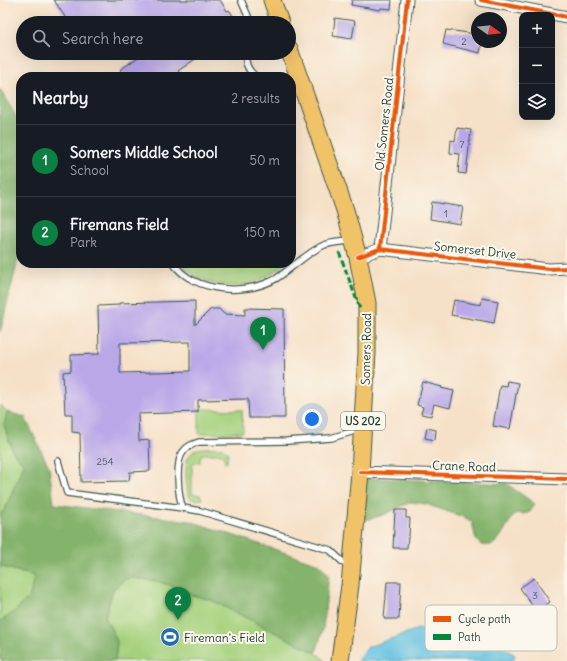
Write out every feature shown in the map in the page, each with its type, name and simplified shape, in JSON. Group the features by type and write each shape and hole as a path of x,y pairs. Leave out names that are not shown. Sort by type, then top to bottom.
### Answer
{"main road":[{"path":"272,0 277,16"},
{"name":"Somers Road","path":"293,60 333,174 356,248 367,303 368,325 360,472 351,569 340,661"}],"street":[{"name":"Old Somers Road","path":"380,250 407,0"},
{"path":"481,0 567,17"},
{"path":"356,248 380,250"},
{"name":"Somerset Drive","path":"380,250 549,268 567,268"},
{"name":"Crane Road","path":"360,472 567,479"}],"lane":[{"path":"241,0 248,16"},
{"path":"245,60 248,70 250,72"},
{"path":"296,264 323,245 356,248"},
{"path":"177,268 194,281 207,286 228,289 258,286 275,278 290,268"},
{"path":"184,508 180,500 178,462 183,450 191,445 199,442 288,441 331,438 363,429"},
{"path":"58,461 67,493 200,511 330,550 351,569"}],"green space":[{"path":"0,89 16,116 16,268 0,332"},
{"path":"185,268 279,268 260,280 240,285 228,286 207,281 188,271"},
{"path":"0,404 7,412 4,425 13,452 24,464 5,509 0,515"},
{"path":"199,409 242,410 243,432 200,434"},
{"path":"7,412 25,417 49,467 54,504 190,521 319,564 329,575 323,628 316,653 211,600 192,595 157,581 132,578 124,580 113,589 105,617 117,641 115,661 2,661 0,658 0,622 15,611 30,596 34,576 0,566 0,515 5,509 24,464 13,452 4,425"},
{"path":"222,448 228,452 227,462 225,463 223,454 201,454 200,462 192,463 192,494 200,495 202,499 191,499 186,480 187,460 197,449"},
{"path":"365,478 507,484 535,504 530,512 523,514 516,513 498,540 490,545 481,545 476,540 472,522 466,518 426,504 411,502 383,515 366,520 360,515"},
{"path":"0,566 34,576 30,596 15,611 0,622"},
{"path":"132,578 157,581 192,595 211,600 316,653 326,661 115,661 117,641 105,617 113,589 124,580"}],"water":[{"path":"425,628 425,651 510,651 515,655 513,661 357,661 368,647 418,629"}],"building":[{"path":"54,0 220,0 227,11 229,10 233,16 64,16"},
{"path":"352,0 392,0 391,9 381,8 380,10 351,5"},
{"path":"335,18 355,21 352,39 333,36"},
{"path":"446,30 471,33 471,48 481,48 480,53 443,44"},
{"path":"134,60 194,60 178,71 179,72 121,72 120,70"},
{"path":"457,128 471,130 466,174 458,173 460,154 450,153 451,140 455,141"},
{"path":"432,202 463,207 460,224 430,219"},
{"path":"482,298 498,301 494,323 451,315 454,300 481,305"},
{"path":"195,301 195,325 211,309 219,309 224,314 245,315 245,308 284,309 285,418 249,418 248,399 198,400 198,412 138,414 139,441 149,440 150,471 130,472 129,481 81,482 80,433 72,432 72,414 65,414 63,372 71,371 71,355 99,354 98,306 119,305 119,303","holes":["190,342 190,371 120,373 120,343"]},
{"path":"507,381 518,383 510,429 493,426 500,385 506,386"},
{"path":"423,382 454,391 450,408 434,404 431,416 421,414 423,407 417,405"},
{"path":"427,428 436,430 435,440 425,438"},
{"path":"395,510 406,510 406,518 410,518 407,548 393,548"},
{"path":"534,578 550,602 545,605 532,605 520,588"},
{"path":"387,582 401,582 399,619 384,619"}],"marked path":[{"path":"339,252 360,309"}],"cycle path":[{"path":"380,249 407,0"},
{"path":"481,0 567,17"},
{"path":"358,257 380,249 549,269 567,268"},
{"path":"360,472 567,479"}],"place":[{"name":"Somers Middle School","path":"263,350"},
{"name":"Firemans Field","path":"178,620"},
{"name":"Fireman's Field","path":"170,637"}]}
